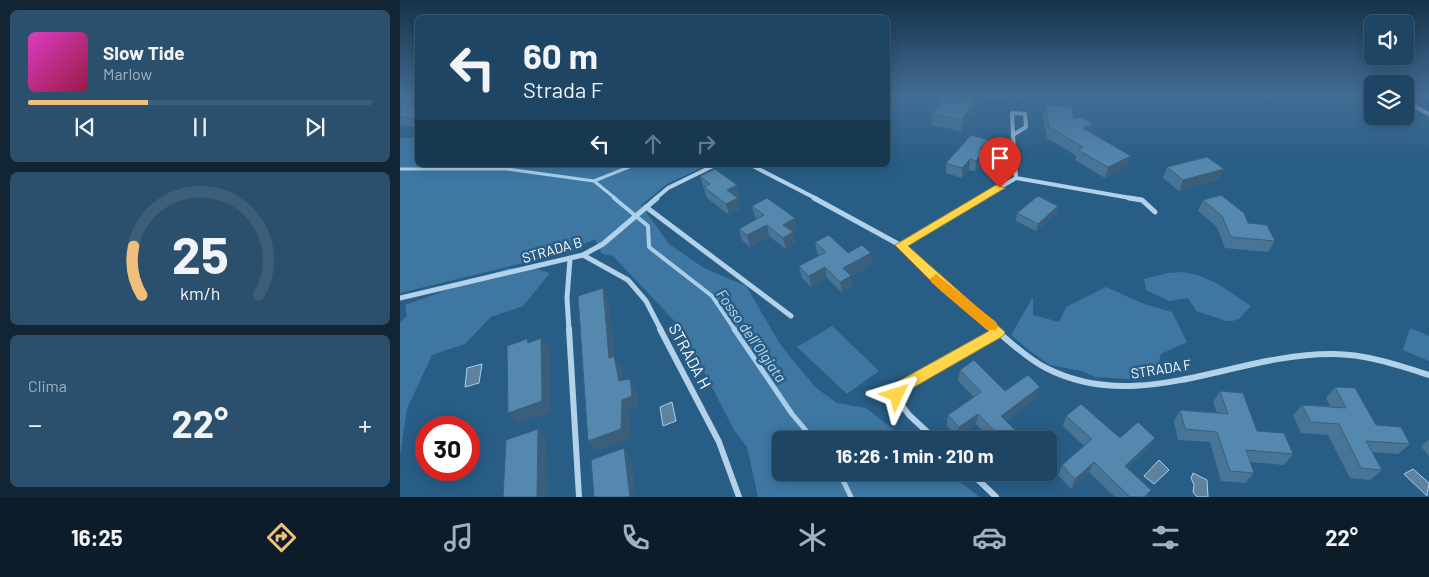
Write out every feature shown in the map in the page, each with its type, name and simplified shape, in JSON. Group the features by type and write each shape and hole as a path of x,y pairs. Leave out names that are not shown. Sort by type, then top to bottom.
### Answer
{"street":[{"path":"1012,118 1016,178"},
{"path":"1013,134 1026,127 1025,118"},
{"name":"STRADA B","path":"400,298 583,255 603,244 674,184 711,167"},
{"name":"STRADA F","path":"755,167 842,212 900,245 943,286 1022,352 1053,372 1078,381 1112,387 1154,386 1270,361 1323,354 1373,359 1429,375"},
{"path":"900,245 1016,178 1142,200 1155,212"},
{"path":"646,207 791,316"},
{"name":"STRADA H","path":"583,255 628,280 646,301 719,442 739,497"},
{"path":"570,259 567,298 578,497"},
{"path":"927,431 901,406 897,398 898,393 904,386 998,332"},
{"path":"979,481 996,497"}],"shaded area":[{"path":"400,138 415,138 415,167 704,167 667,184 641,205 669,244 704,268 746,286 780,344 815,387 837,403 866,408 895,431 772,431 772,481 959,481 980,497 758,497 747,447 734,430 682,329 613,256 602,254 595,239 568,252 400,293"},
{"path":"508,268 537,269 550,273 523,306 491,317 465,344 432,355 407,409 400,455 400,322 407,316 405,305"},
{"path":"1183,272 1211,281 1251,306 1239,319 1226,321 1196,311 1188,298 1169,301 1146,290 1144,279 1168,273"},
{"path":"1106,287 1144,304 1172,312 1187,342 1161,354 1156,371 1128,379 1095,377 1081,371 1050,365 1011,335 1033,297 1033,315 1059,322 1066,307"},
{"path":"832,326 879,371 847,394 797,347"},
{"path":"1410,328 1429,336 1429,361 1403,350"},
{"path":"482,364 479,383 465,387 467,368"},
{"path":"672,402 676,421 663,426 660,407"},
{"path":"1159,460 1169,470 1154,484 1144,476"},
{"path":"1413,469 1429,483 1427,496 1404,474"},
{"path":"1193,473 1207,480 1208,497 1197,497 1193,492 1194,485 1191,478"}],"building":[{"path":"1047,118 1083,118 1093,124 1083,128 1131,156 1108,167 1078,150 1083,147 1049,127"},
{"path":"971,135 988,140 980,149 984,151 976,161 970,159 962,168 946,163"},
{"path":"1207,157 1224,169 1183,180 1167,167"},
{"path":"715,169 737,185 727,190 738,198 726,204 704,187 710,184 700,176"},
{"path":"1221,195 1244,213 1248,223 1267,225 1275,241 1231,237 1222,216 1203,200"},
{"path":"1038,196 1058,206 1038,224 1017,213"},
{"path":"767,198 795,218 783,225 793,232 783,238 767,225 747,235 739,229 764,215 752,206"},
{"path":"829,235 848,253 862,245 871,253 843,268 851,276 840,282 825,267 809,276 799,266 826,252 815,242"},
{"path":"603,288 609,358 614,356 619,381 630,379 632,396 622,400 621,429 588,441 578,296"},
{"path":"541,338 542,401 508,413 507,346 527,339 528,343"},
{"path":"974,360 1005,391 1028,375 1040,387 1001,416 1016,431 994,431 978,414 959,427 948,415 981,392 960,370"},
{"path":"1335,387 1355,388 1376,425 1401,427 1410,444 1366,441 1382,470 1361,468 1339,424 1311,422 1302,405 1346,408"},
{"path":"1220,391 1243,393 1257,431 1284,433 1293,454 1246,450 1254,473 1230,471 1217,432 1185,429 1180,410 1228,414"},
{"path":"1081,404 1120,438 1138,422 1155,438 1125,466 1151,490 1144,497 1130,497 1094,462 1075,479 1062,465 1092,439 1066,416"},
{"path":"538,429 537,497 503,497 506,440"},
{"path":"624,448 630,497 594,497 591,460"}],"waterway":[{"path":"594,181 629,167"},
{"name":"Fosso dell’Olgiata","path":"400,169 507,169 594,181"},
{"name":"Fosso dell’Olgiata","path":"594,181 616,199"},
{"name":"Fosso dell’Olgiata","path":"614,198 648,226 649,247 712,296 735,330"},
{"name":"Fosso dell’Olgiata","path":"734,329 792,414 806,431"},
{"name":"Fosso dell’Olgiata","path":"843,481 851,497"}],"slow traffic":[{"path":"936,279 991,326"}],"route":[{"path":"897,395 904,386 998,332 943,286 900,245 1000,188"}]}
